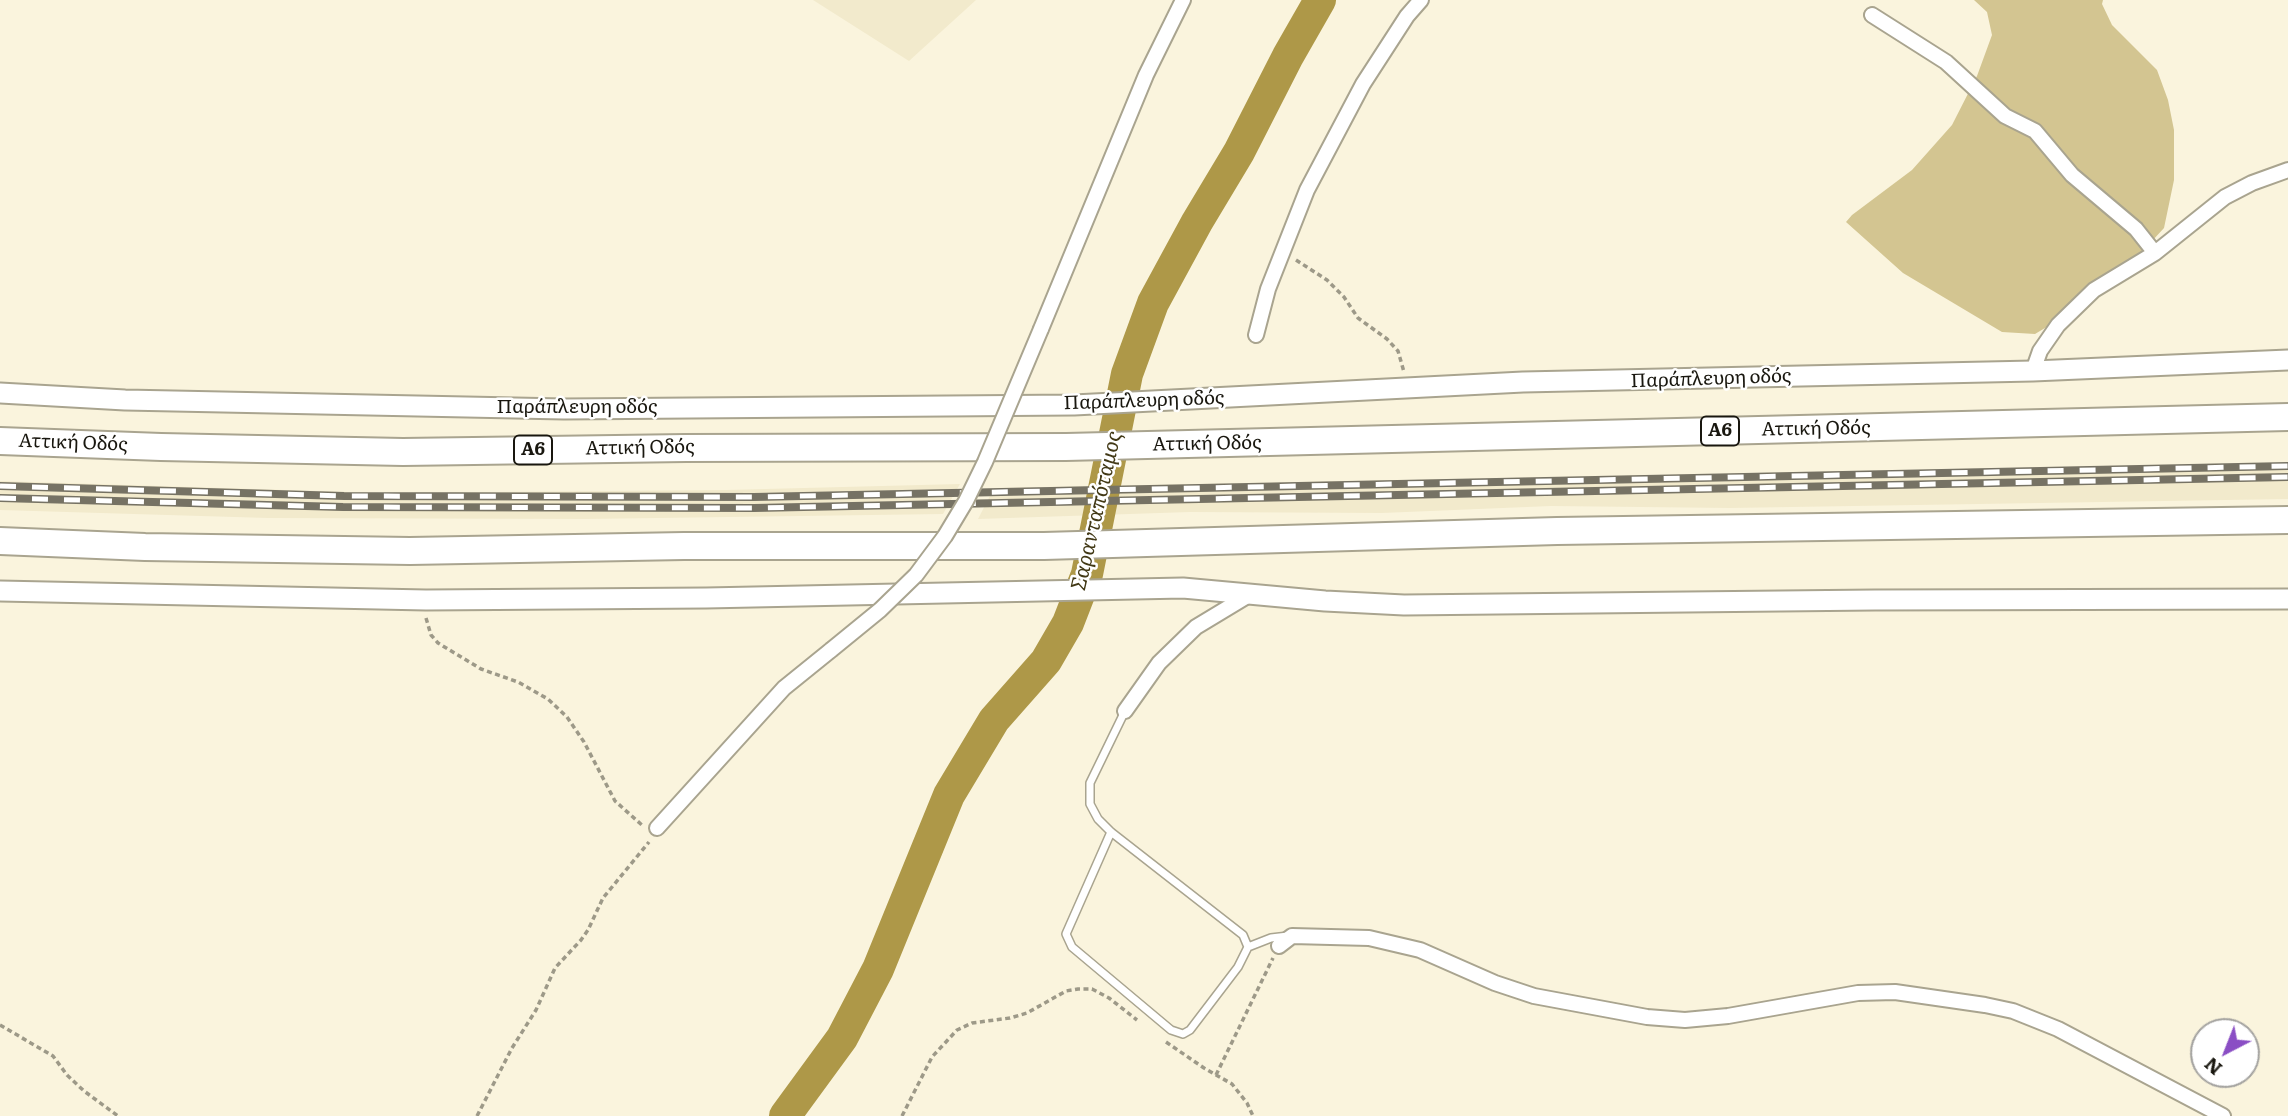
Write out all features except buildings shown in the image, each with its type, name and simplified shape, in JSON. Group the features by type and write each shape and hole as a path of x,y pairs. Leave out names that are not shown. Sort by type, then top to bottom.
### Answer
{"highway":[{"name":"Αττική Οδός","path":"0,440 161,447 403,452 1066,447 2288,417"},
{"path":"0,541 145,547 411,551 684,546 1044,546 1557,531 2288,520"}],"street":[{"path":"656,828 784,688 880,610 916,575 945,536 967,501 985,462 1146,75 1183,0"},
{"path":"1256,335 1268,289 1307,190 1363,84 1407,16 1421,0"},
{"path":"1872,15 1947,62 2006,116 2035,131 2072,175 2136,229 2155,253"},
{"path":"2033,371 2040,351 2058,325 2094,290 2155,253 2225,197 2252,183 2288,170"},
{"name":"Παράπλευρη οδός","path":"0,393 125,400 564,409 1074,405 1523,382 1677,381 2033,371 2288,360"},
{"path":"0,591 426,600 706,598 1183,588 1404,605 2288,599"},
{"path":"1125,711 1159,663 1196,627 1249,595"},
{"path":"1279,946 1292,936 1369,938 1420,950 1495,983 1534,996 1647,1017 1685,1020 1728,1016 1858,993 1895,992 1985,1005 2012,1011 2058,1029 2224,1116"}],"lane":[{"path":"1125,711 1090,783 1090,804 1098,819 1111,832 1243,935 1248,947"},
{"path":"1111,832 1066,933 1072,947 1171,1030 1183,1034 1190,1030 1238,967 1248,947 1271,938 1292,936"}],"path":[{"path":"1283,252 1327,280 1344,297 1358,318 1387,339 1398,351 1409,387"},
{"path":"426,600 426,624 438,643 481,668 518,682 548,699 567,717 584,742 615,801 642,826 656,828 650,841 603,898 581,940 555,968 536,1010 512,1048 477,1116"},
{"path":"1216,1075 1279,946"},
{"path":"902,1116 932,1057 957,1030 972,1023 1027,1013 1066,991 1078,989 1092,989 1109,998 1138,1021"},
{"path":"0,1025 53,1056 83,1091 118,1116"},
{"path":"1157,1036 1232,1084 1247,1103 1253,1116"}],"shaded area":[{"path":"813,0 976,0 909,61"},
{"path":"1974,0 2103,0 2102,4 2112,25 2157,70 2168,100 2174,130 2174,180 2164,228 2141,253 2081,293 2050,325 2035,334 2002,332 1903,273 1846,222 1912,170 1952,125 1977,76 1992,35 1987,12"},
{"path":"2288,463 2288,499 1730,508 1551,506 1382,513 1190,512 978,519 994,488"},
{"path":"0,481 380,493 726,490 960,484 943,514 586,519 268,518 0,510"}],"waterway":[{"name":"Σαρανταπόταμος","path":"785,1116 842,1038 878,969 949,795 994,720 1046,661 1068,623 1087,574 1127,374 1153,303 1239,152 1320,0"}],"railway":[{"path":"0,486 344,496 754,497 2288,466"},
{"path":"0,498 343,507 754,508 2288,477"}]}
